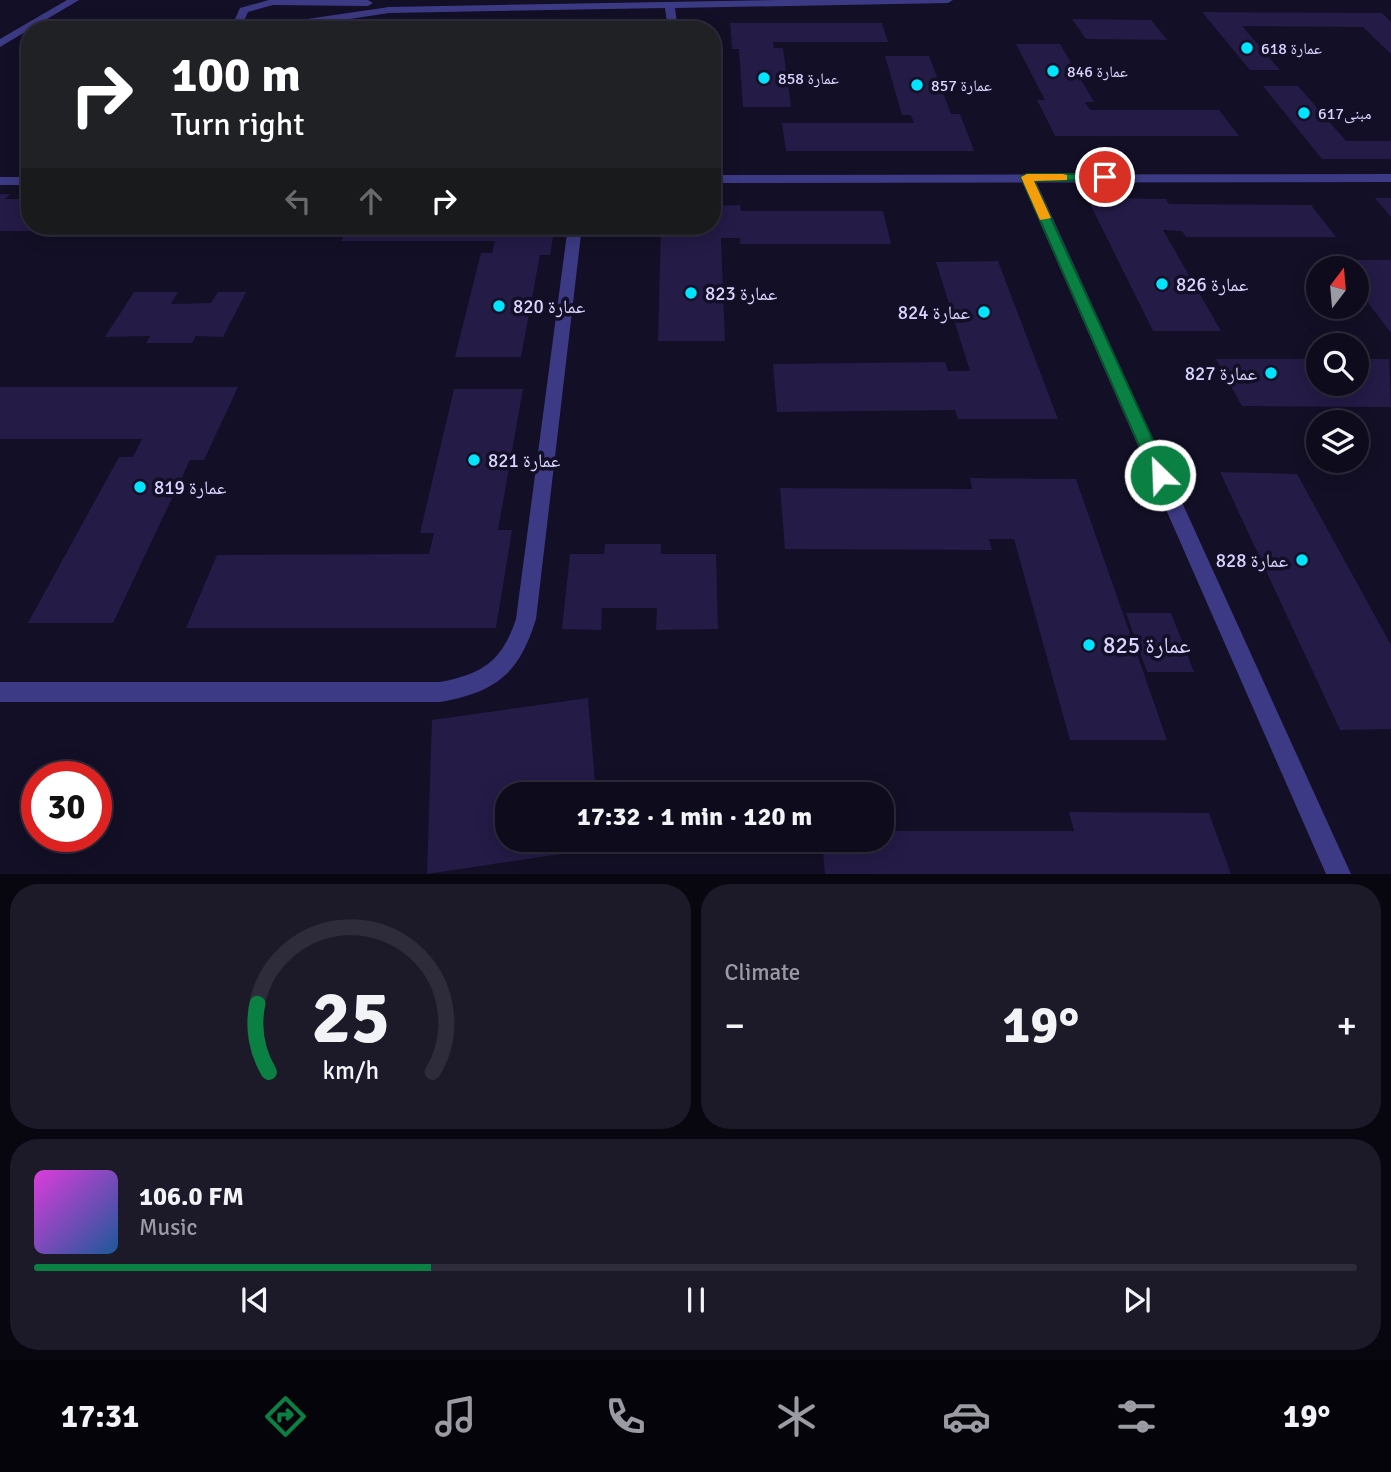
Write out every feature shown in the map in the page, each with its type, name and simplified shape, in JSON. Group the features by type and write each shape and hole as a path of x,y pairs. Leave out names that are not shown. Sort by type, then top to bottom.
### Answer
{"street":[{"path":"0,31 60,0"},
{"path":"39,21 74,0"},
{"path":"311,21 389,10 948,0"},
{"path":"239,21 244,10 273,2 494,3 539,7"},
{"path":"670,6 672,21"},
{"path":"0,44 21,32"},
{"path":"1027,177 1339,873"},
{"path":"721,179 1391,178"},
{"path":"0,181 21,181"},
{"path":"0,692 440,692 467,688 493,676 508,660 520,640 526,619 574,235"}],"building":[{"path":"1202,12 1382,13 1391,22 1391,54 1363,27 1242,26 1280,70 1250,70"},
{"path":"1072,19 1151,20 1167,40 1086,39"},
{"name":"عمارة 858","path":"730,23 882,23 888,42 773,42 774,48 783,48 791,107 743,107 739,49 732,49"},
{"name":"عمارة 846","path":"1016,44 1060,44 1094,102 1085,102 1090,110 1219,110 1239,136 1055,136 1037,100 1045,100"},
{"name":"عمارة 857","path":"885,56 929,56 951,114 960,114 974,151 786,151 782,123 914,123 911,115 902,115"},
{"name":"مبنى617","path":"1263,86 1298,86 1346,141 1391,141 1391,159 1322,159"},
{"path":"0,194 10,194 5,199 21,199 21,231 0,231"},
{"name":"عمارة 826","path":"1087,198 1166,199 1169,204 1311,205 1336,237 1186,237 1182,231 1163,230 1221,331 1153,331"},
{"path":"1375,198 1391,198 1391,217"},
{"name":"عمارة 823","path":"740,205 741,211 883,211 891,244 740,244 740,238 721,238 725,341 658,341 661,235 721,235 721,206"},
{"path":"286,235 318,235 317,236"},
{"name":"عمارة 820","path":"344,235 553,235 550,255 540,255 521,357 455,357 481,253 492,253 495,241 341,241"},
{"path":"1369,260 1391,260 1391,333 1369,304"},
{"name":"عمارة 824","path":"998,261 1058,419 958,419 955,410 777,412 773,364 945,362 948,371 970,371 936,262"},
{"path":"134,292 178,292 171,304 211,303 218,292 246,292 223,337 196,336 192,343 146,343 150,336 105,337"},
{"name":"عمارة 827","path":"1216,359 1306,359 1306,396 1369,396 1369,359 1389,359 1391,407 1242,406"},
{"name":"عمارة 819","path":"0,387 238,387 204,460 190,460 113,623 28,623 119,457 133,457 142,439 0,439"},
{"name":"عمارة 821","path":"454,389 523,389 498,530 512,530 496,628 186,628 217,555 429,554 434,533 420,533"},
{"name":"عمارة 828","path":"1220,472 1297,474 1391,645 1391,729 1340,730"},
{"name":"عمارة 825","path":"970,478 1076,479 1167,740 1070,740 1014,539 989,539 992,550 785,549 780,488 972,489"},
{"path":"605,544 661,544 661,554 716,554 718,629 656,630 657,608 602,608 601,630 562,629 570,554 604,554"},
{"path":"1126,613 1171,613 1194,672 1147,672"},
{"path":"588,698 595,782 495,782 495,852 574,852 427,874 432,720"},
{"path":"1069,812 1209,813 1231,874 825,874 823,852 894,852 894,831 1074,831"}],"slow traffic":[{"path":"1045,218 1027,177 1063,177"}],"place":[{"name":"عمارة 618","path":"1247,48"},
{"name":"عمارة 846","path":"1053,71"},
{"name":"عمارة 858","path":"764,78"},
{"name":"عمارة 857","path":"917,85"},
{"name":"مبنى617","path":"1304,113"},
{"name":"عمارة 826","path":"1162,284"},
{"name":"عمارة 823","path":"691,293"},
{"name":"عمارة 820","path":"499,306"},
{"name":"عمارة 824","path":"984,312"},
{"name":"عمارة 827","path":"1271,373"},
{"name":"عمارة 821","path":"474,460"},
{"name":"عمارة 819","path":"140,487"},
{"name":"عمارة 828","path":"1302,560"},
{"name":"عمارة 825","path":"1089,645"}],"route":[{"path":"1105,177 1027,177 1160,475"}]}
